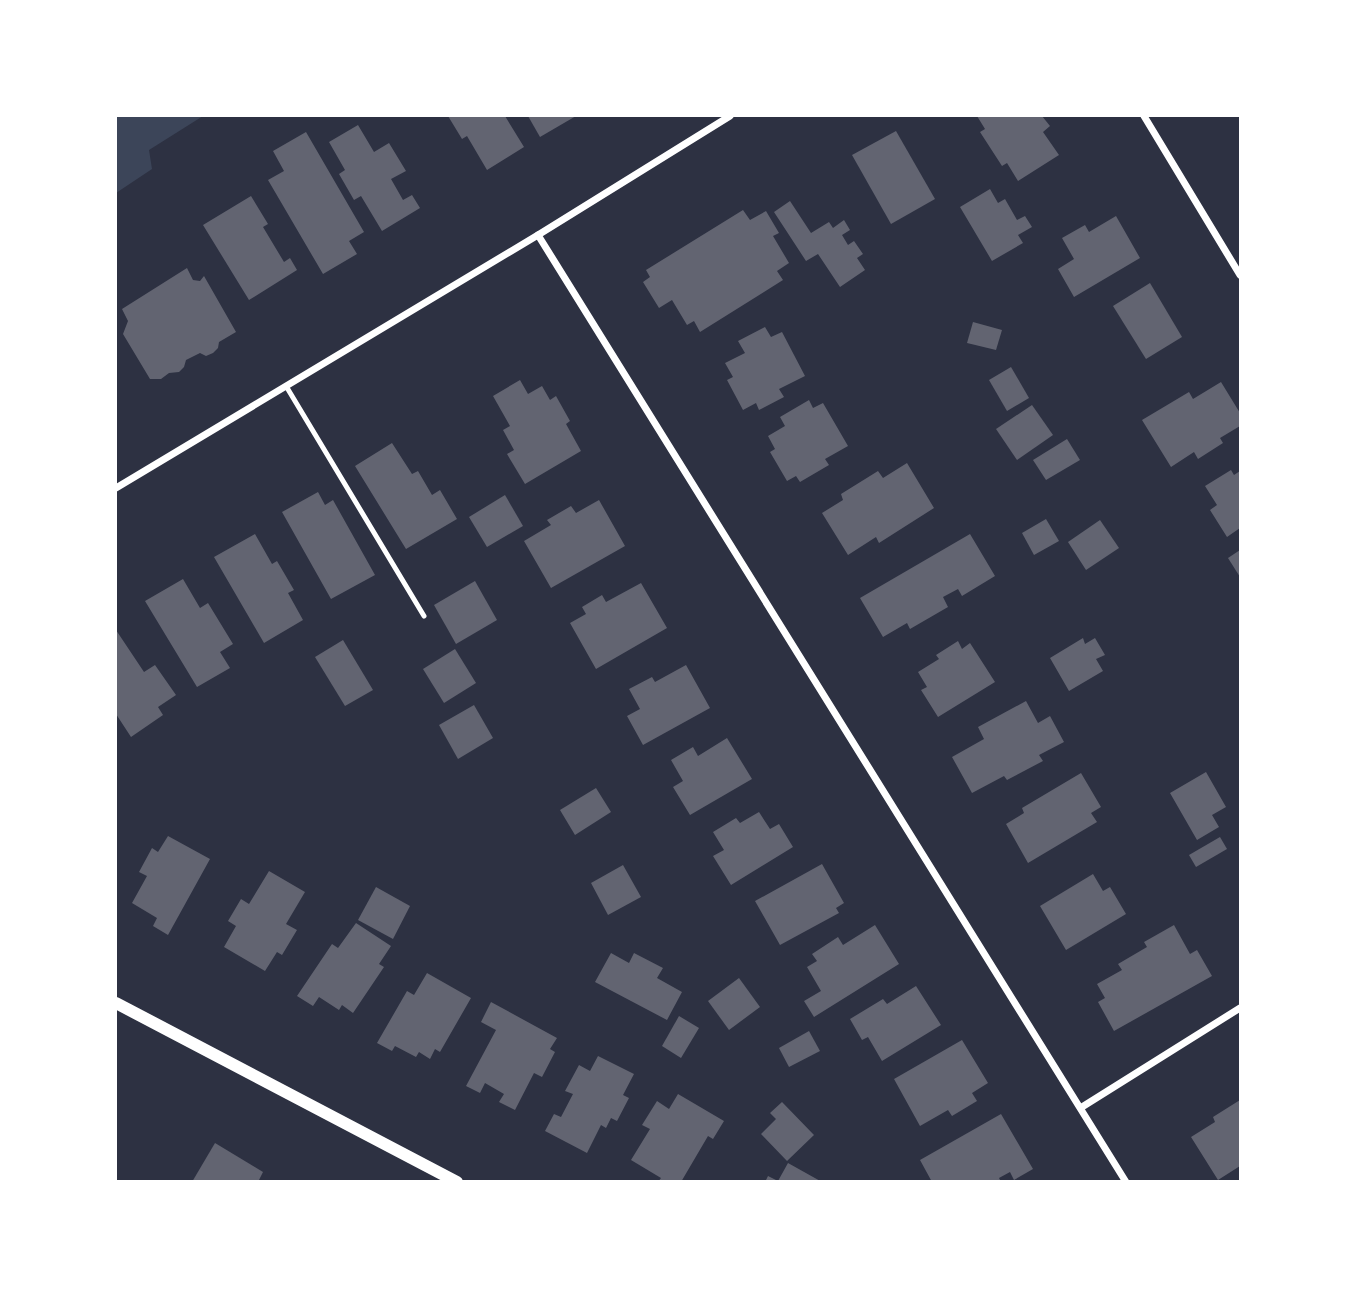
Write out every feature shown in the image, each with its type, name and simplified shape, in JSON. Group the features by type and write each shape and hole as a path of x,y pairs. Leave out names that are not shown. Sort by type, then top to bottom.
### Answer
{"street":[{"path":"116,488 538,236 730,116"},
{"path":"1144,116 1241,275"},
{"path":"538,236 1126,1181"},
{"path":"116,1003 457,1181"},
{"path":"1082,1107 1241,1008"}],"lane":[{"path":"286,386 424,616"}],"shaded area":[{"path":"116,116 203,116 149,150 152,169 116,193"}],"building":[{"path":"448,116 505,116 524,147 487,170 467,136 462,139"},
{"path":"528,116 576,116 540,137"},
{"path":"977,116 1042,116 1050,126 1043,132 1059,155 1018,181 1007,163 1002,166 980,132 985,129"},
{"path":"358,125 374,152 389,143 406,171 391,179 403,200 412,195 420,208 382,231 361,196 354,200 339,174 345,170 329,142"},
{"path":"896,131 935,199 891,224 852,155"},
{"path":"306,132 364,232 349,241 357,254 323,274 268,180 284,171 273,151"},
{"path":"990,189 998,203 1005,199 1017,220 1025,216 1032,227 1018,235 1023,243 992,261 960,207"},
{"path":"251,196 268,224 263,227 284,262 290,258 297,270 249,300 203,225"},
{"path":"790,201 811,233 829,222 833,228 844,220 850,230 842,235 848,245 854,241 863,254 857,258 865,270 840,287 818,254 806,261 774,212"},
{"path":"743,210 750,220 766,211 779,233 773,236 789,263 777,271 783,280 700,332 694,321 687,325 672,300 659,308 643,282 650,277 646,270"},
{"path":"1116,216 1140,258 1074,297 1058,269 1074,259 1062,238 1085,225 1089,232"},
{"path":"187,268 193,280 200,281 204,276 236,332 219,342 213,353 206,356 200,353 186,360 179,372 169,373 161,379 150,379 123,334 128,321 122,309"},
{"path":"1150,283 1182,337 1146,359 1113,306"},
{"path":"973,322 1002,330 996,350 967,343"},
{"path":"765,327 771,337 782,332 805,376 779,389 784,397 759,410 756,403 743,410 727,380 733,377 725,363 745,353 738,341"},
{"path":"1011,367 1029,398 1007,411 989,380"},
{"path":"520,380 528,394 542,386 550,400 556,396 570,421 566,424 581,451 525,484 507,454 514,450 503,430 510,426 493,396"},
{"path":"1221,382 1240,413 1240,426 1220,438 1223,443 1198,459 1194,452 1171,467 1142,420 1189,392 1193,399"},
{"path":"809,400 813,408 823,403 848,446 825,459 829,465 800,482 796,476 787,481 770,452 775,449 768,436 785,426 780,417"},
{"path":"1032,405 1053,435 1017,460 996,429"},
{"path":"1067,439 1080,460 1046,480 1033,460"},
{"path":"392,443 412,474 418,471 432,495 440,490 457,519 406,549 355,466"},
{"path":"907,463 934,508 879,543 876,537 848,555 822,513 843,500 841,494 878,471 883,478"},
{"path":"1231,470 1234,475 1240,471 1240,528 1227,537 1210,510 1217,505 1205,486"},
{"path":"318,492 325,505 333,500 375,575 331,599 282,512"},
{"path":"505,495 523,526 487,547 469,517"},
{"path":"599,500 625,546 551,588 524,541 551,525 547,520 571,506 576,513"},
{"path":"1046,519 1059,541 1034,555 1022,533"},
{"path":"1100,520 1119,548 1086,570 1068,542"},
{"path":"255,534 272,564 277,561 294,590 288,593 303,620 264,643 214,557"},
{"path":"970,534 995,576 962,596 958,589 943,597 948,607 910,629 907,623 883,637 860,598"},
{"path":"1240,550 1240,577 1228,558"},
{"path":"183,579 200,608 208,603 233,644 220,652 230,668 197,687 145,601"},
{"path":"475,581 497,620 456,644 434,605"},
{"path":"641,583 667,628 596,669 570,623 586,614 582,607 602,595 606,602"},
{"path":"116,630 144,672 155,665 176,695 158,707 163,715 131,737 116,714"},
{"path":"1083,638 1085,644 1095,638 1105,655 1096,659 1103,671 1069,691 1050,658"},
{"path":"343,640 373,690 345,706 315,657"},
{"path":"958,641 962,649 970,643 995,682 938,717 921,690 927,687 918,672 939,659 936,655"},
{"path":"455,649 476,683 444,703 423,669"},
{"path":"686,665 710,708 643,745 627,716 640,709 629,689 652,677 655,682"},
{"path":"1026,701 1038,723 1050,716 1064,742 1039,755 1043,761 1007,780 1004,776 972,793 952,757 984,739 978,727"},
{"path":"474,705 493,738 458,759 439,725"},
{"path":"727,738 752,779 690,815 673,787 683,781 671,760 693,747 698,756"},
{"path":"1206,772 1226,807 1212,815 1219,827 1197,840 1170,793"},
{"path":"1081,773 1101,807 1091,813 1097,822 1028,863 1006,824 1024,813 1022,808"},
{"path":"596,788 611,812 575,835 560,810"},
{"path":"759,812 770,829 779,824 793,847 731,885 713,856 724,850 713,832 736,818 740,823"},
{"path":"168,836 210,859 168,935 153,926 157,918 132,903 147,876 139,872 152,848 158,852"},
{"path":"1220,837 1227,849 1196,867 1189,855"},
{"path":"822,864 844,903 836,908 839,913 780,945 755,901"},
{"path":"623,865 641,897 608,915 591,883"},
{"path":"269,871 305,892 286,924 297,930 282,955 277,952 265,971 224,947 236,926 228,921 241,899 249,904"},
{"path":"1093,874 1103,891 1110,887 1126,914 1066,950 1040,906"},
{"path":"376,887 410,906 393,939 358,920"},
{"path":"356,923 391,946 379,964 384,967 353,1013 342,1005 339,1010 319,997 313,1006 297,996 332,944 338,948"},
{"path":"875,925 899,964 814,1017 804,1001 821,991 807,967 817,961 812,954 838,937 843,945"},
{"path":"1174,925 1190,954 1197,950 1212,976 1114,1031 1098,1002 1105,998 1097,984 1122,970 1118,964 1147,947 1144,942"},
{"path":"611,953 629,963 634,953 663,968 657,978 682,992 667,1020 595,982"},
{"path":"427,973 471,998 440,1052 435,1049 430,1059 419,1052 416,1057 395,1046 392,1051 377,1043 407,991 414,995"},
{"path":"739,978 760,1007 729,1030 708,1001"},
{"path":"916,986 941,1025 882,1061 868,1037 862,1040 850,1019 883,999 887,1004"},
{"path":"491,1002 557,1038 550,1049 555,1052 542,1077 534,1073 515,1110 499,1102 504,1094 485,1083 480,1093 466,1086 496,1030 481,1022"},
{"path":"679,1016 699,1028 681,1058 662,1046"},
{"path":"809,1031 820,1051 789,1067 779,1048"},
{"path":"962,1040 988,1083 972,1093 977,1101 952,1116 948,1110 920,1126 894,1079"},
{"path":"598,1056 634,1074 623,1095 629,1098 617,1121 611,1118 606,1128 601,1125 587,1153 545,1131 554,1114 561,1117 573,1094 565,1091 579,1065 590,1071"},
{"path":"678,1094 724,1121 713,1139 708,1136 681,1182 658,1182 661,1178 631,1160 650,1129 642,1125 657,1101 669,1109"},
{"path":"1240,1100 1240,1166 1218,1180 1191,1137 1215,1122 1213,1117"},
{"path":"782,1102 814,1135 787,1161 761,1134 776,1119 770,1113"},
{"path":"1001,1114 1033,1169 1014,1180 1010,1172 999,1178 1001,1182 932,1182 920,1160"},
{"path":"215,1143 263,1172 258,1182 192,1182"},
{"path":"788,1163 822,1182 765,1182 768,1176 778,1181"}]}
